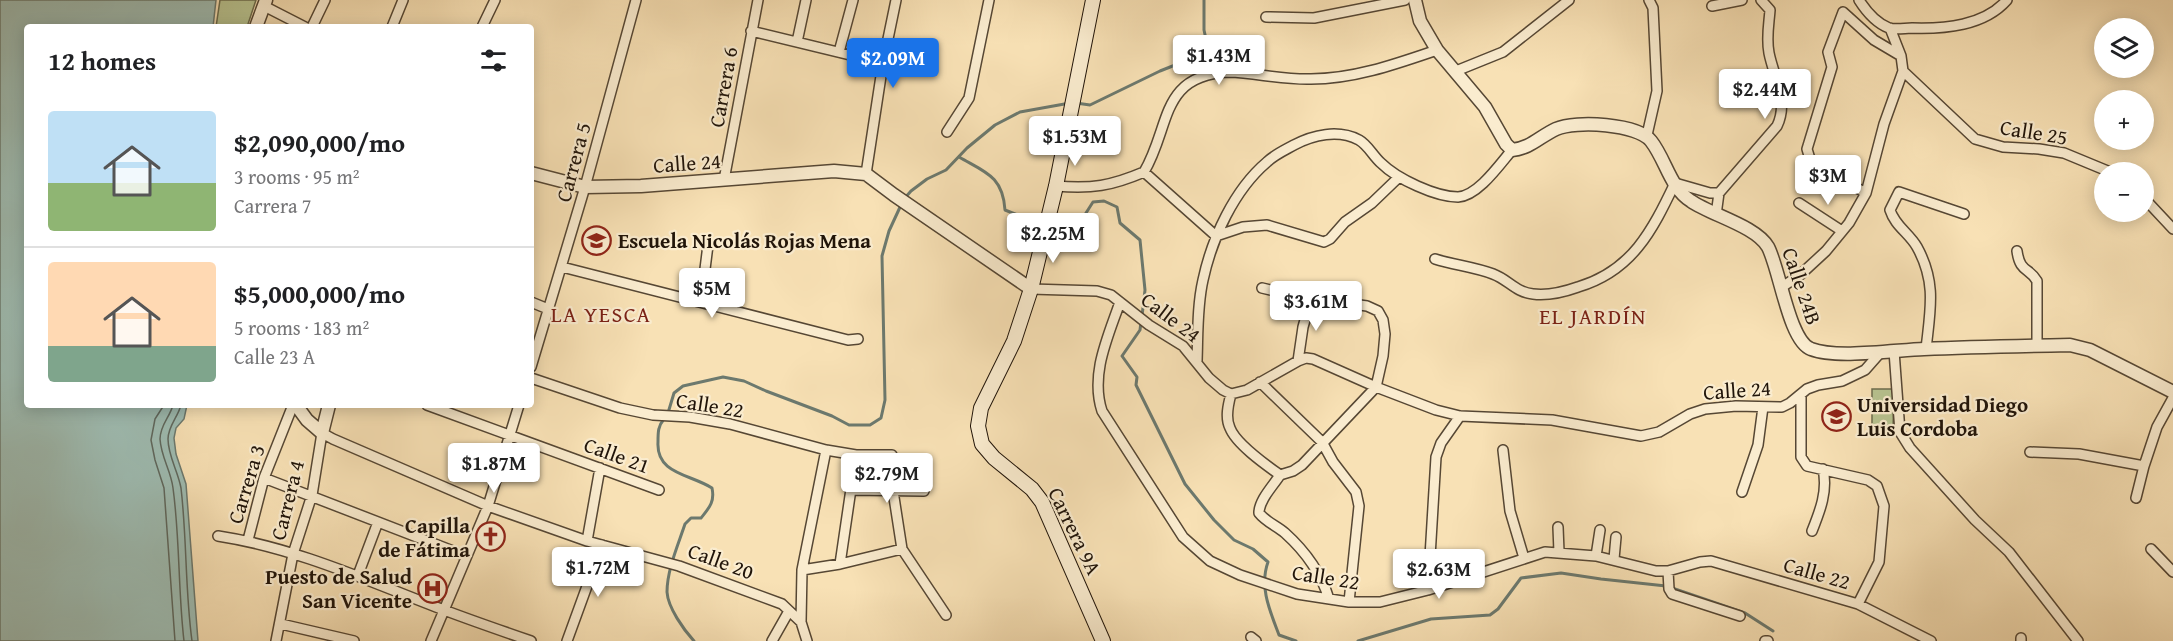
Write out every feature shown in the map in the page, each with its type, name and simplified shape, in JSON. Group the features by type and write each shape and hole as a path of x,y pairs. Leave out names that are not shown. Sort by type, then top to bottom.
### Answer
{"main road":[{"name":"Carrera 9A","path":"1093,0 1056,186 1031,289 1014,340 981,408 978,426 982,444 994,458 1032,489 1042,502 1100,640"}],"street":[{"path":"314,24 326,0"},
{"path":"393,24 404,0"},
{"path":"483,24 495,0"},
{"name":"Carrera 5","path":"534,358 585,187 636,0"},
{"name":"Carrera 6","path":"724,180 758,0"},
{"path":"797,42 806,0"},
{"path":"839,52 853,0"},
{"path":"896,0 883,63 866,174 1031,289"},
{"path":"947,132 969,98 988,0"},
{"path":"1266,17 1314,18 1405,0"},
{"path":"1415,0 1420,21 1437,50 1485,107 1506,144 1512,150"},
{"path":"1456,71 1503,52 1569,0"},
{"path":"1197,362 1200,297 1216,236 1242,188 1267,161 1308,138 1324,134 1359,140 1398,178 1446,196 1462,197 1479,188 1512,150 1524,149 1557,129 1577,124 1620,127 1647,135 1657,91 1653,8 1649,0"},
{"path":"1712,6 1742,0"},
{"path":"1716,215 1719,193 1777,126 1783,115 1782,101 1767,38 1770,10 1761,0"},
{"path":"1782,287 1800,275 1826,251 1842,231 1866,193 1884,124 1903,71 1901,56 1890,28 1865,10 1859,0"},
{"path":"1890,28 1935,29 1962,24 1987,16 2002,2"},
{"path":"257,24 265,3 300,24"},
{"path":"1866,193 1816,166 1810,159 1807,149 1832,67 1828,52 1843,12 1874,40 1901,56"},
{"path":"751,31 883,63"},
{"path":"1056,186 1101,187 1144,172 1153,157 1176,95 1198,77 1216,72 1228,72 1309,80 1331,78 1386,67 1437,50"},
{"name":"Calle 25","path":"1903,71 1975,139 2003,147 2064,153 2094,165"},
{"name":"Calle 24B","path":"1647,135 1675,183 1688,200 1753,232 1767,245 1795,333 1802,344 1812,350 1880,353"},
{"name":"Calle 24","path":"534,174 585,187 641,186 834,171 866,174"},
{"path":"1144,172 1216,236"},
{"path":"1216,236 1243,227 1267,225 1313,240 1327,241 1345,222 1372,202 1398,178"},
{"path":"1435,259 1493,274 1516,290 1534,294 1559,293 1597,282 1630,258 1652,229 1675,183 1710,193 1719,193"},
{"path":"1926,349 1931,288 1916,246 1893,221 1890,210 1899,192 1964,214"},
{"path":"1799,203 1842,231"},
{"path":"2154,209 2173,229"},
{"path":"697,302 704,278 708,245"},
{"path":"2017,251 2023,269 2034,276 2037,282 2037,346"},
{"path":"562,267 848,340 858,339"},
{"path":"1262,288 1311,299 1367,306 1374,308 1382,315 1384,334 1382,362 1376,387 1302,465 1280,475 1259,508 1263,519 1287,535 1317,569 1329,599"},
{"name":"Calle 24","path":"1031,289 1097,291 1111,295 1149,325 1184,346 1209,378 1231,394"},
{"path":"1280,475 1257,458 1230,429 1227,416 1231,394 1247,390 1298,361 1303,327 1311,299"},
{"name":"Calle 22","path":"1120,302 1100,363 1098,386 1102,411 1183,537 1221,568 1297,594 1348,602 1380,602 1428,590 1545,552 1614,559 1656,571 1668,571 1711,561 1858,604 1931,641"},
{"path":"534,303 548,309"},
{"path":"1880,353 1926,349 2070,345 2090,350 2173,392"},
{"path":"1894,351 1900,432 1917,456 1975,520 2009,552 2078,641"},
{"name":"Calle 24","path":"1298,361 1306,358 1318,361 1376,387 1436,410 1460,416 1552,420 1641,436 1659,432 1689,414 1705,409 1736,406 1782,407 1807,389 1842,381 1865,370 1880,353"},
{"name":"Calle 22","path":"534,379 620,408 654,415 690,417 730,424 826,450 856,455 892,455 893,491"},
{"path":"1260,382 1322,442 1333,462 1356,492 1359,506 1348,602"},
{"path":"1801,395 1801,456 1807,466 1868,480 1877,486 1884,506 1879,562 1858,604"},
{"path":"2136,498 2157,427 2173,398"},
{"path":"1742,492 1758,444 1763,407"},
{"name":"Carrera 3","path":"248,540 264,478 293,408"},
{"name":"Calle 20","path":"297,408 307,420 333,440 488,506 587,541 663,560 782,604 801,622"},
{"name":"Carrera 4","path":"276,641 293,554 312,495 328,408"},
{"name":"Calle 21","path":"437,408 659,490"},
{"path":"431,641 488,506 518,408"},
{"path":"1428,590 1436,457 1441,443 1460,416"},
{"path":"807,641 801,622 802,570 826,450"},
{"path":"1503,450 1510,511 1524,558"},
{"path":"2030,452 2079,454 2144,466"},
{"path":"840,564 856,455"},
{"path":"587,541 600,468"},
{"path":"1812,531 1821,507 1826,482 1823,469"},
{"path":"264,478 466,556"},
{"path":"851,490 924,491"},
{"path":"893,491 902,549 946,615"},
{"path":"358,575 378,522"},
{"path":"1558,527 1559,552"},
{"path":"1596,556 1600,530"},
{"path":"218,536 248,540 358,575 444,610 531,641"},
{"path":"1614,559 1616,537"},
{"path":"567,641 602,545"},
{"path":"802,570 840,564 902,549"},
{"path":"2151,549 2173,572"},
{"path":"1668,571 1669,589 1672,594 1740,616"},
{"path":"772,641 789,611"},
{"path":"281,624 351,640"}],"green space":[{"path":"220,0 256,0 248,24 216,24"},
{"path":"1872,389 1894,389 1893,429 1872,429"}],"water":[{"path":"0,0 216,0 213,24 24,24 24,408 186,408 184,419 176,428 174,438 176,454 186,484 198,641 0,641"}],"waterway":[{"path":"1076,103 1090,105 1160,71 1203,54 1207,44 1204,30 1204,0"},
{"path":"904,199 927,179 946,170 967,148 995,125 1020,112 1070,103"},
{"path":"959,157 991,176 1001,189 1005,210 1036,222 1043,222"},
{"path":"1052,223 1079,224 1093,202 1104,201 1117,207 1120,223 1140,240 1145,290 1142,316"},
{"path":"668,413 674,393 683,386 723,377 744,381 849,425 870,425 881,418 885,400 882,256 889,231 901,205"},
{"path":"1141,322 1140,330 1122,356 1137,377 1136,385 1185,484 1214,520 1234,540 1253,549 1268,562 1265,590 1272,617 1279,635 1296,641"},
{"path":"664,419 659,427 658,435 662,461 676,472 712,488 713,493 711,504 701,518 691,518 685,524 667,584 668,598 673,612 694,641"},
{"path":"1358,641 1431,619 1490,615 1498,609 1521,578 1561,573 1666,586"},
{"path":"1672,588 1745,613 1773,631"}],"place":[{"name":"Escuela Nicolás Rojas Mena","path":"597,240"},
{"name":"Universidad Diego Luis Cordoba","path":"1836,416"},
{"name":"Capilla de Fátima","path":"491,537"},
{"name":"Puesto de Salud San Vicente","path":"433,588"}],"district":[{"name":"LA YESCA","path":"601,314"},
{"name":"EL JARDÍN","path":"1593,316"}]}
